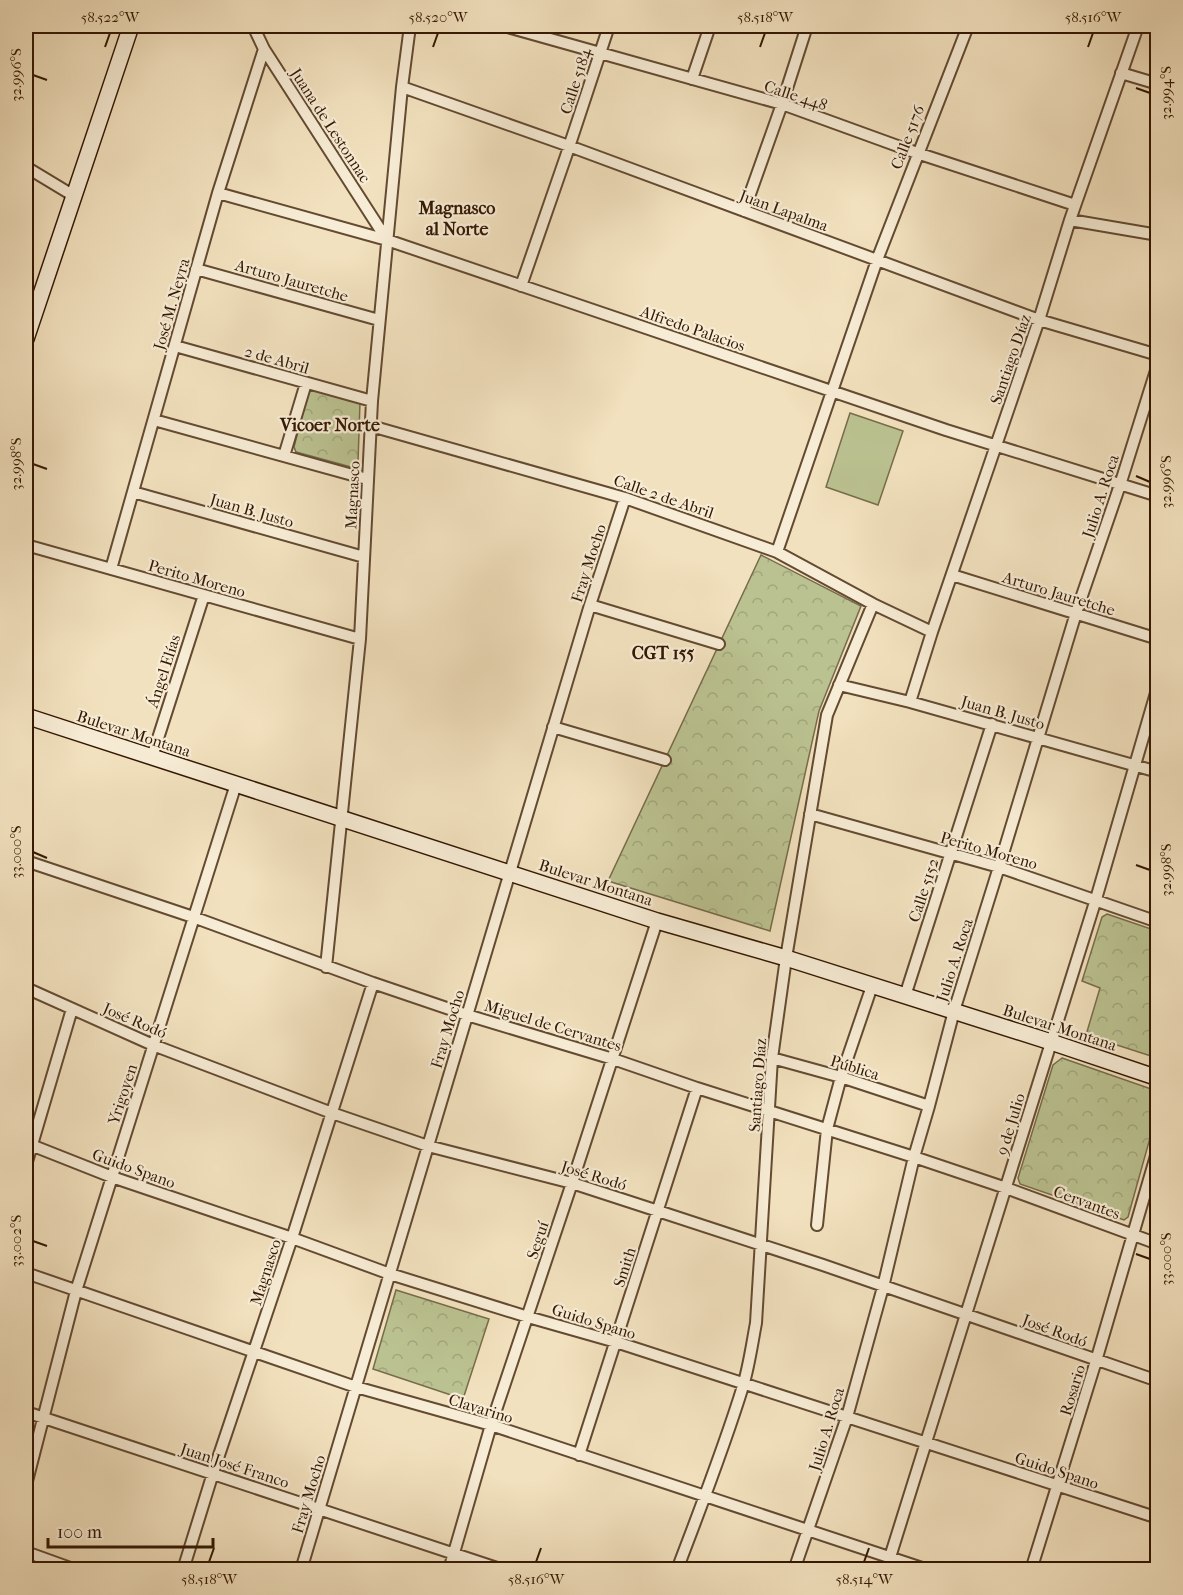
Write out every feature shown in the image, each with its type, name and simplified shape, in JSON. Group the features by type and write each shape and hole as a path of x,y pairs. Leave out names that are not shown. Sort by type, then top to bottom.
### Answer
{"main road":[{"path":"26,339 131,26"},
{"name":"Bulevar Montana","path":"26,718 657,921 786,958 1158,1078"}],"street":[{"name":"Juana de Lestonnac","path":"253,26 264,49 387,240"},
{"name":"Magnasco","path":"326,967 360,639 372,401 402,87 410,26"},
{"name":"Calle 5184","path":"521,286 609,26"},
{"path":"692,79 710,26"},
{"path":"744,211 782,105 807,26"},
{"name":"Calle 5176","path":"777,552 876,260 968,26"},
{"name":"Santiago Díaz","path":"910,702 1039,320 1070,219 1138,26"},
{"name":"Calle 448","path":"512,27 782,105 917,153 1075,205"},
{"name":"José M. Neyra","path":"111,569 218,193 264,49"},
{"path":"1121,73 1158,84"},
{"name":"Juan Lapalma","path":"402,87 569,146 1039,320 1158,355"},
{"path":"26,166 74,196"},
{"name":"Alfredo Palacios","path":"218,193 387,240 996,446 1158,496"},
{"path":"1070,219 1158,235"},
{"name":"Arturo Jauretche","path":"196,269 380,321"},
{"name":"2 de Abril","path":"175,346 372,401"},
{"name":"Julio A. Roca","path":"794,1569 847,1417 954,1011 1076,614 1158,364"},
{"path":"284,456 306,383"},
{"path":"154,420 367,479"},
{"name":"Calle 2 de Abril","path":"371,426 625,498 777,552 873,604 932,632"},
{"name":"Juan B. Justo","path":"133,492 364,557"},
{"name":"Fray Mocho","path":"301,1569 590,605 625,498"},
{"name":"Perito Moreno","path":"26,545 360,639"},
{"name":"Arturo Jauretche","path":"952,575 1158,639"},
{"name":"Ángel Elías","path":"152,757 204,595"},
{"name":"Santiago Díaz","path":"677,1569 744,1385 756,1323 772,1058 786,958 827,715 873,604"},
{"path":"590,605 719,644"},
{"name":"Juan B. Justo","path":"839,685 992,724 1158,772"},
{"name":"9 de Julio","path":"886,1569 1096,899 1158,686"},
{"name":"Calle 5152","path":"905,996 992,724"},
{"path":"554,727 665,760"},
{"name":"Yrigoyen","path":"26,1485 76,1291 236,784"},
{"name":"Perito Moreno","path":"810,814 999,867 1158,921"},
{"name":"Miguel de Cervantes","path":"26,861 194,917 326,967 467,1015 613,1059 1006,1188"},
{"name":"Seguí","path":"448,1569 491,1425 657,921"},
{"name":"Magnasco","path":"183,1569 373,983"},
{"path":"817,1226 827,1129 841,1077 872,986"},
{"name":"José Rodó","path":"26,988 153,1045 332,1113 428,1146 572,1183 824,1265 1158,1381"},
{"path":"26,1165 28,1144 72,1009"},
{"name":"Pública","path":"772,1058 841,1077 929,1106"},
{"name":"Smith","path":"579,1455 697,1088"},
{"name":"Guido Spano","path":"28,1144 112,1177 390,1274 616,1342 1158,1518"},
{"name":"Rosario","path":"1031,1569 1096,1361 1158,1149"},
{"name":"Cervantes","path":"1006,1188 1158,1244"},
{"name":"Clavarino","path":"26,1274 356,1387 491,1425 928,1569"},
{"name":"Juan José Franco","path":"26,1412 502,1569"},
{"path":"26,1552 76,1569"}],"green space":[{"path":"313,389 360,402 358,462 351,467 296,452 294,447 308,392"},
{"path":"850,413 903,431 878,505 826,487"},
{"path":"761,555 861,606 819,711 770,931 608,881"},
{"path":"1107,914 1157,931 1157,1058 1086,1035 1100,988 1082,981 1102,917"},
{"path":"1062,1058 1157,1091 1157,1113 1128,1217 1124,1220 1020,1184 1018,1178 1053,1065"},
{"path":"396,1290 489,1319 463,1399 373,1369"}],"district":[{"name":"Magnasco al Norte","path":"457,218"},
{"name":"Vicoer Norte","path":"330,425"},
{"name":"CGT 155","path":"663,653"}]}
